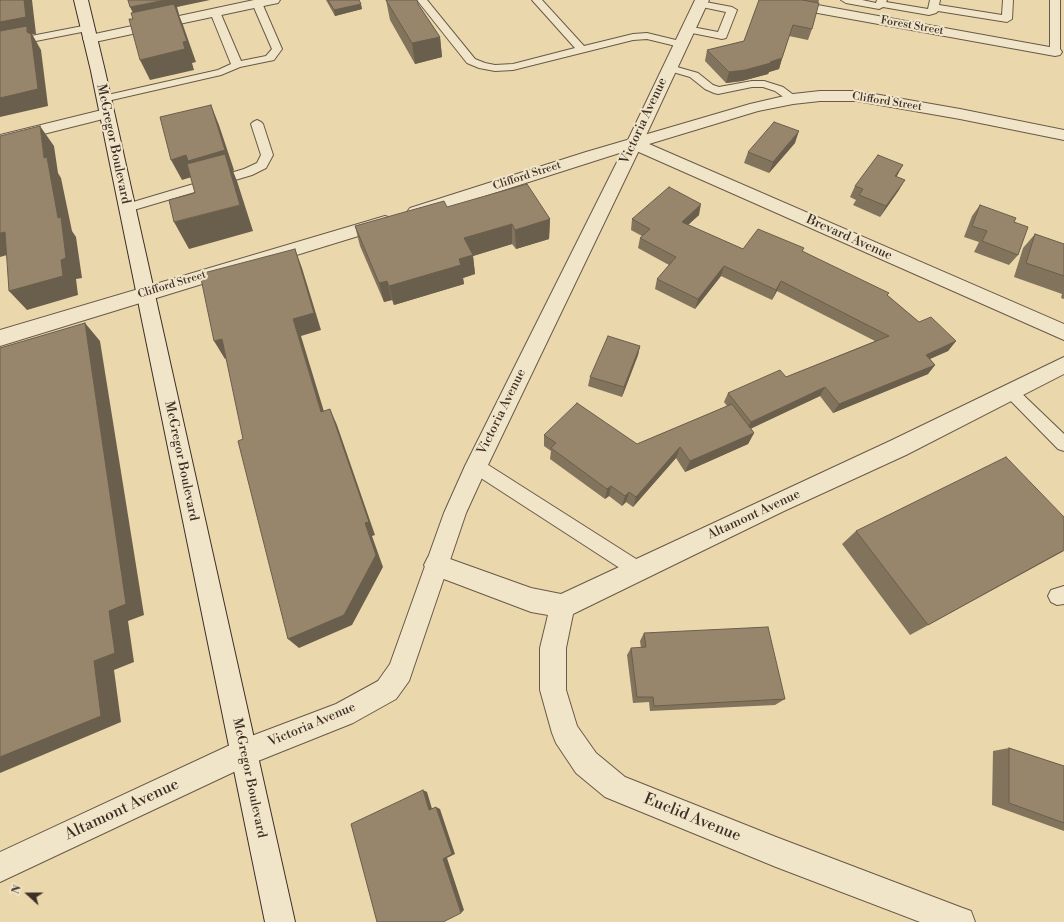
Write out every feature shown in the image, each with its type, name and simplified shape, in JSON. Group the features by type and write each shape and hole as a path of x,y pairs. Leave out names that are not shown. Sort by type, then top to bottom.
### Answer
{"street":[{"name":"McGregor Boulevard","path":"81,0 280,922"},
{"path":"89,34 215,12 273,0"},
{"name":"Forest Street","path":"768,0 844,4 1055,52"},
{"name":"Victoria Avenue","path":"243,753 344,714 387,690 400,672 455,513 476,466 634,144 701,2"},
{"name":"Clifford Street","path":"0,338 364,228 755,107 793,99 820,96 857,96 1064,135"},
{"path":"0,140 104,106"},
{"name":"Brevard Avenue","path":"634,144 1064,332"},
{"name":"Altamont Avenue","path":"562,606 776,504 898,448 1064,365"},
{"path":"436,565 531,600 562,606"},
{"name":"Euclid Avenue","path":"562,606 553,648 553,690 566,732 586,763 615,787 776,852 960,922"},
{"name":"Altamont Avenue","path":"0,867 243,753"}],"lane":[{"path":"422,0 470,61 483,66 495,68 513,67 633,37 722,36 736,0"},
{"path":"537,0 582,50"},
{"path":"844,4 879,6 881,2 929,12 933,10 934,4 1006,20 1008,0"},
{"path":"1055,0 1055,52"},
{"path":"701,2 732,10"},
{"path":"104,106 221,72 237,65 267,59 276,52 277,49 257,3"},
{"path":"215,12 237,65"},
{"path":"0,45 89,34"},
{"path":"670,68 694,75 709,87 718,91 752,84 764,84 779,89 793,99"},
{"path":"127,208 248,172 262,165 267,155 256,124"},
{"path":"1011,392 1064,444"},
{"path":"476,466 638,570"}],"building":[{"path":"0,0 24,0 26,17 0,22"},
{"path":"128,0 165,0 130,7"},
{"path":"328,0 359,0 361,4 334,10"},
{"path":"386,0 417,0 418,4 440,37 412,43"},
{"path":"759,0 802,0 819,3 812,29 793,25 782,58 770,62 771,63 745,70 729,72 707,50 744,41"},
{"path":"174,4 187,41 183,42 185,49 140,60 129,19 133,19 131,13"},
{"path":"27,26 27,32 31,34 38,89 0,98 0,31"},
{"path":"211,105 225,150 188,161 186,155 171,160 160,117"},
{"path":"774,122 799,131 773,162 748,152"},
{"path":"40,126 44,158 47,157 58,218 61,217 66,258 61,260 63,276 9,291 5,232 0,233 0,136"},
{"path":"225,154 240,205 174,222 169,200 195,193 187,164"},
{"path":"878,155 903,165 895,176 905,180 886,206 859,195 863,189 855,186"},
{"path":"527,184 550,219 515,230 512,224 464,238 473,255 459,259 461,265 389,286 387,281 379,283 355,226 444,201 447,207"},
{"path":"669,187 701,204 682,222 743,249 758,229 804,248 802,251 889,293 887,295 919,322 931,317 956,341 926,355 935,365 839,404 825,387 751,422 728,393 780,370 786,377 889,336 781,281 776,290 724,266 698,299 657,279 676,257 640,238 650,229 632,219"},
{"path":"980,205 1016,218 1014,222 1028,227 1018,255 982,241 987,231 972,226"},
{"path":"1035,234 1064,244 1064,276 1026,263"},
{"path":"295,249 314,313 293,319 321,412 330,409 369,522 365,523 376,555 344,615 288,639 238,441 243,439 222,339 214,341 200,274"},
{"path":"85,323 126,604 109,611 115,653 94,661 101,716 0,757 0,348"},
{"path":"608,336 640,346 624,387 590,377"},
{"path":"577,403 637,444 732,404 754,433 690,461 680,447 636,497 629,492 625,496 611,486 607,489 551,448 556,443 544,435"},
{"path":"1006,457 1064,517 1064,550 928,625 856,531"},
{"path":"768,627 785,699 654,706 653,697 637,697 631,648 646,647 644,633"},
{"path":"1009,748 1064,766 1064,823 1009,803"},
{"path":"423,790 429,810 436,807 452,854 443,859 461,913 443,922 377,922 351,824"}]}
